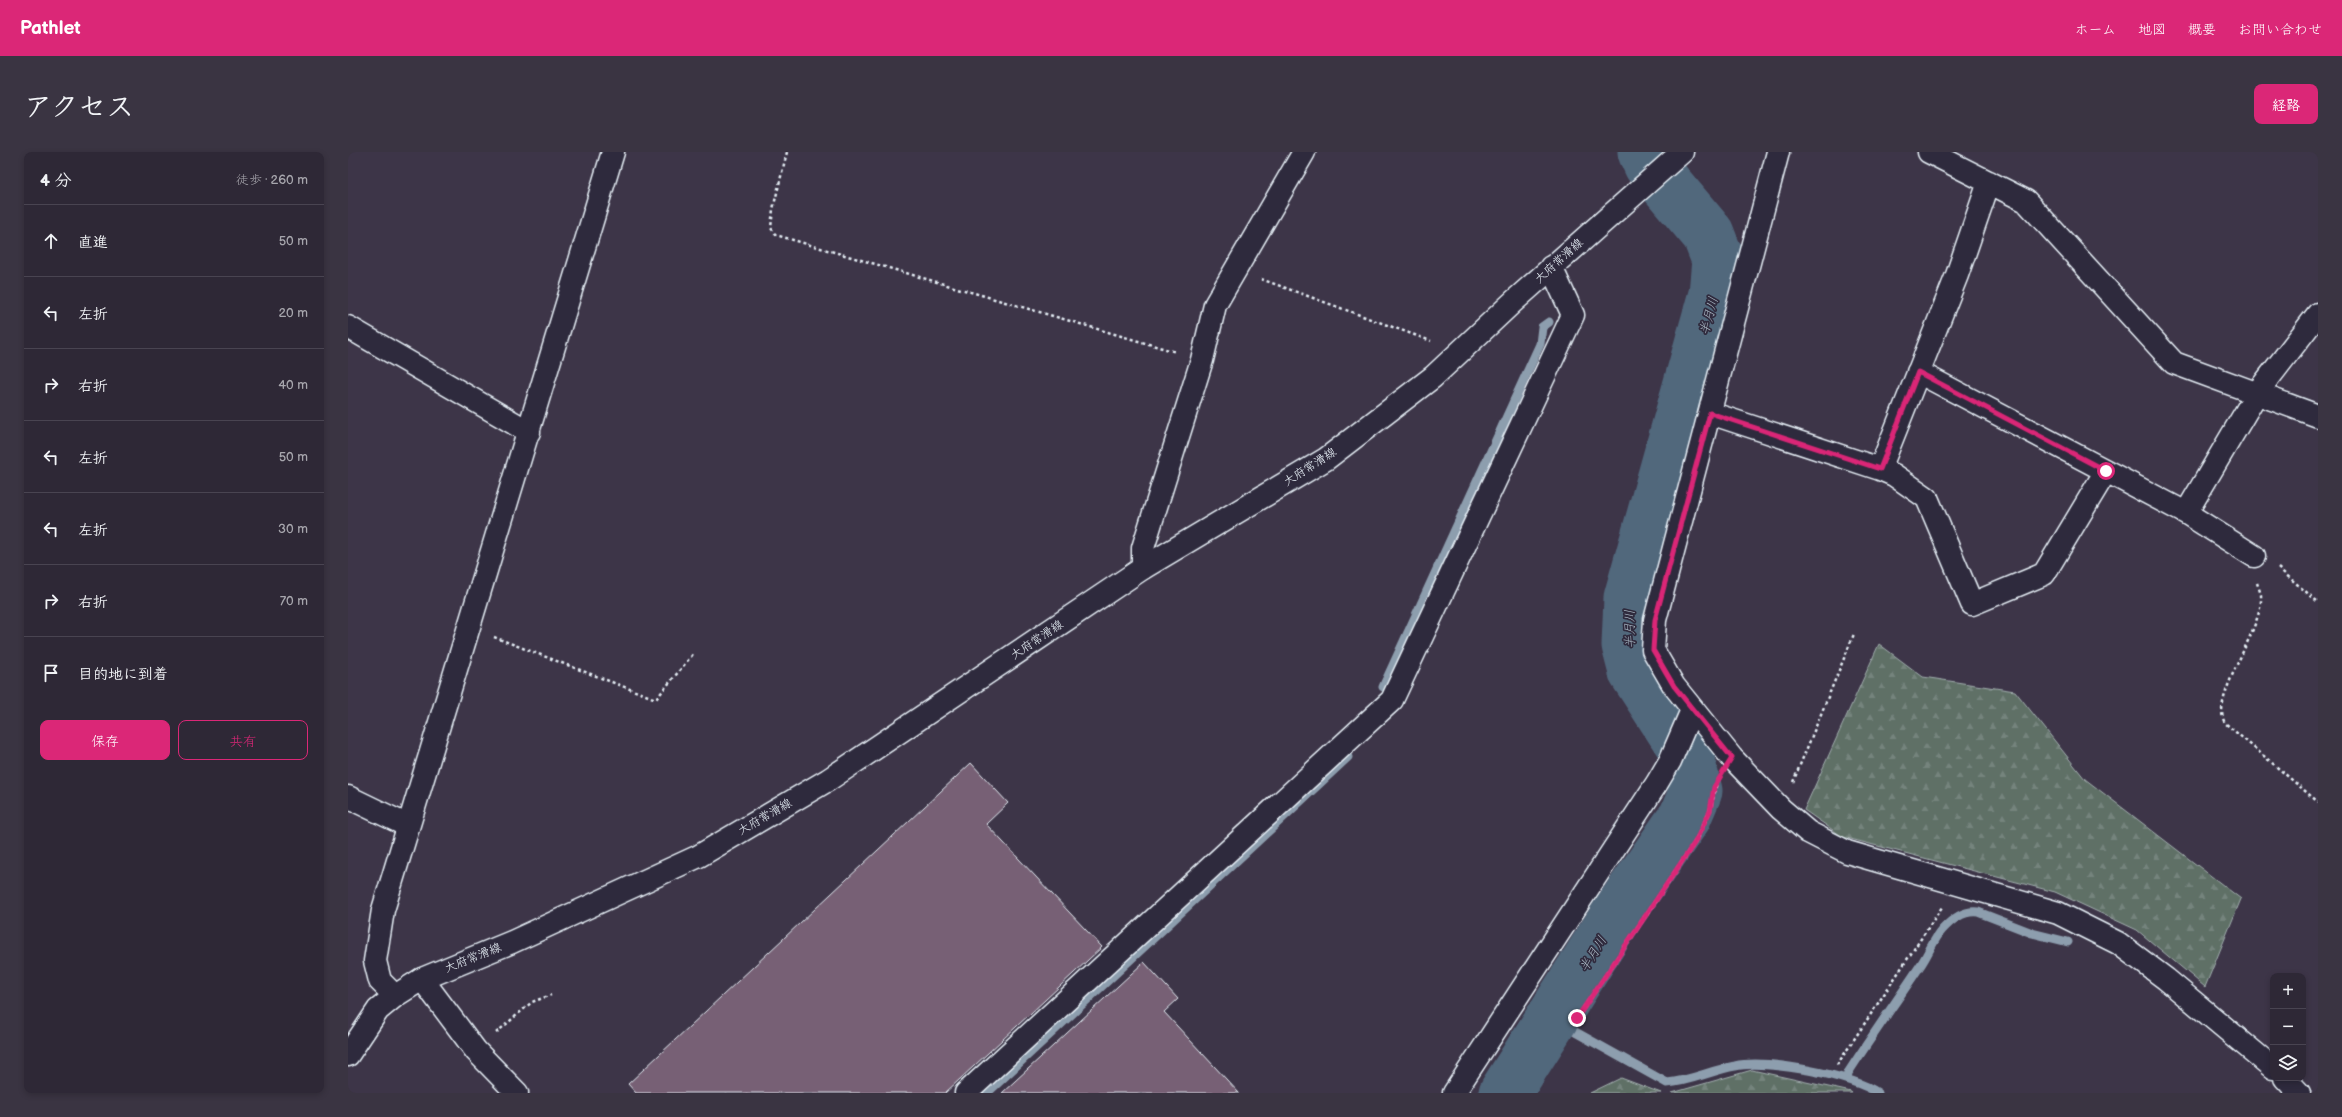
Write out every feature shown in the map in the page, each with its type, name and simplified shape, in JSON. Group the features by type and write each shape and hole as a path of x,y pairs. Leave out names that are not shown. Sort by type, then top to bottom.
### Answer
{"street":[{"path":"395,996 380,981 375,961 383,910 467,626 529,432 612,152"},
{"path":"1143,568 1143,548 1202,360 1215,305 1234,269 1304,152"},
{"name":"大府常滑線","path":"348,1055 371,1019 395,996 422,979 512,942 699,856 828,780 1143,568 1326,459 1433,377 1551,267 1682,152"},
{"path":"1778,152 1655,620 1653,650 1674,686 1688,717 1732,758 1781,809 1808,832 1848,852 2058,913 2118,943 2166,979 2270,1066"},
{"path":"1929,152 2026,201 2174,363 2318,416"},
{"path":"1880,469 1957,275 1989,182"},
{"path":"966,1093 1392,700 1573,315 1551,267"},
{"path":"2186,513 2257,393 2318,314"},
{"path":"348,327 529,432"},
{"path":"1918,372 2186,513 2254,556"},
{"path":"1710,413 1880,469 1894,476 1927,498 1972,604 2044,574 2106,471"},
{"path":"1454,1093 1670,761 1688,717"},
{"path":"348,797 408,826"},
{"path":"422,979 476,1051 517,1093"},
{"path":"2288,1081 2299,1093"}],"path":[{"path":"786,152 773,209 771,228 776,235 1202,360"},
{"path":"1234,269 1447,348 1456,356"},
{"path":"2318,602 2284,572 2259,555 2254,556 2251,562 2261,595 2260,608 2248,643 2225,694 2221,718 2318,802"},
{"path":"467,626 656,699 694,653"},
{"path":"1781,809 1854,634"},
{"path":"1577,1018 1695,842 1710,811 1714,787 1732,758"},
{"path":"1836,1065 1951,895 1955,884"},
{"path":"476,1051 532,1002 551,994"}],"green space":[{"path":"1879,644 1923,677 2015,691 2085,779 2241,899 2205,987 2137,930 2055,892 1843,837 1804,810"},
{"path":"1752,1070 1851,1092 1852,1093 1672,1093"},
{"path":"1621,1078 1661,1093 1590,1093"}],"building":[{"path":"971,763 1008,803 986,824 1102,947 945,1093 636,1093 628,1084"},
{"path":"1144,962 1178,999 1164,1012 1239,1093 1002,1093"}],"waterway":[{"name":"半月川","path":"1505,1093 1619,912 1685,817 1696,791 1686,751 1635,672 1628,645 1630,598 1715,294 1718,260 1708,234 1650,165 1644,152"},
{"path":"1383,687 1540,344 1542,327 1549,322"},
{"path":"987,1093 1348,757"},
{"path":"1847,1079 1848,1073 1923,962 1939,934 1958,916 1968,912 1978,912 2032,933 2068,942"},
{"path":"1552,1019 1667,1083 1685,1080 1735,1066 1749,1064 1808,1070 1849,1080 1866,1086 1878,1093"}],"route":[{"path":"1577,1018 1695,842 1710,811 1714,787 1732,758 1674,686 1653,650 1655,620 1710,413 1880,469 1918,372 2106,471"}]}
